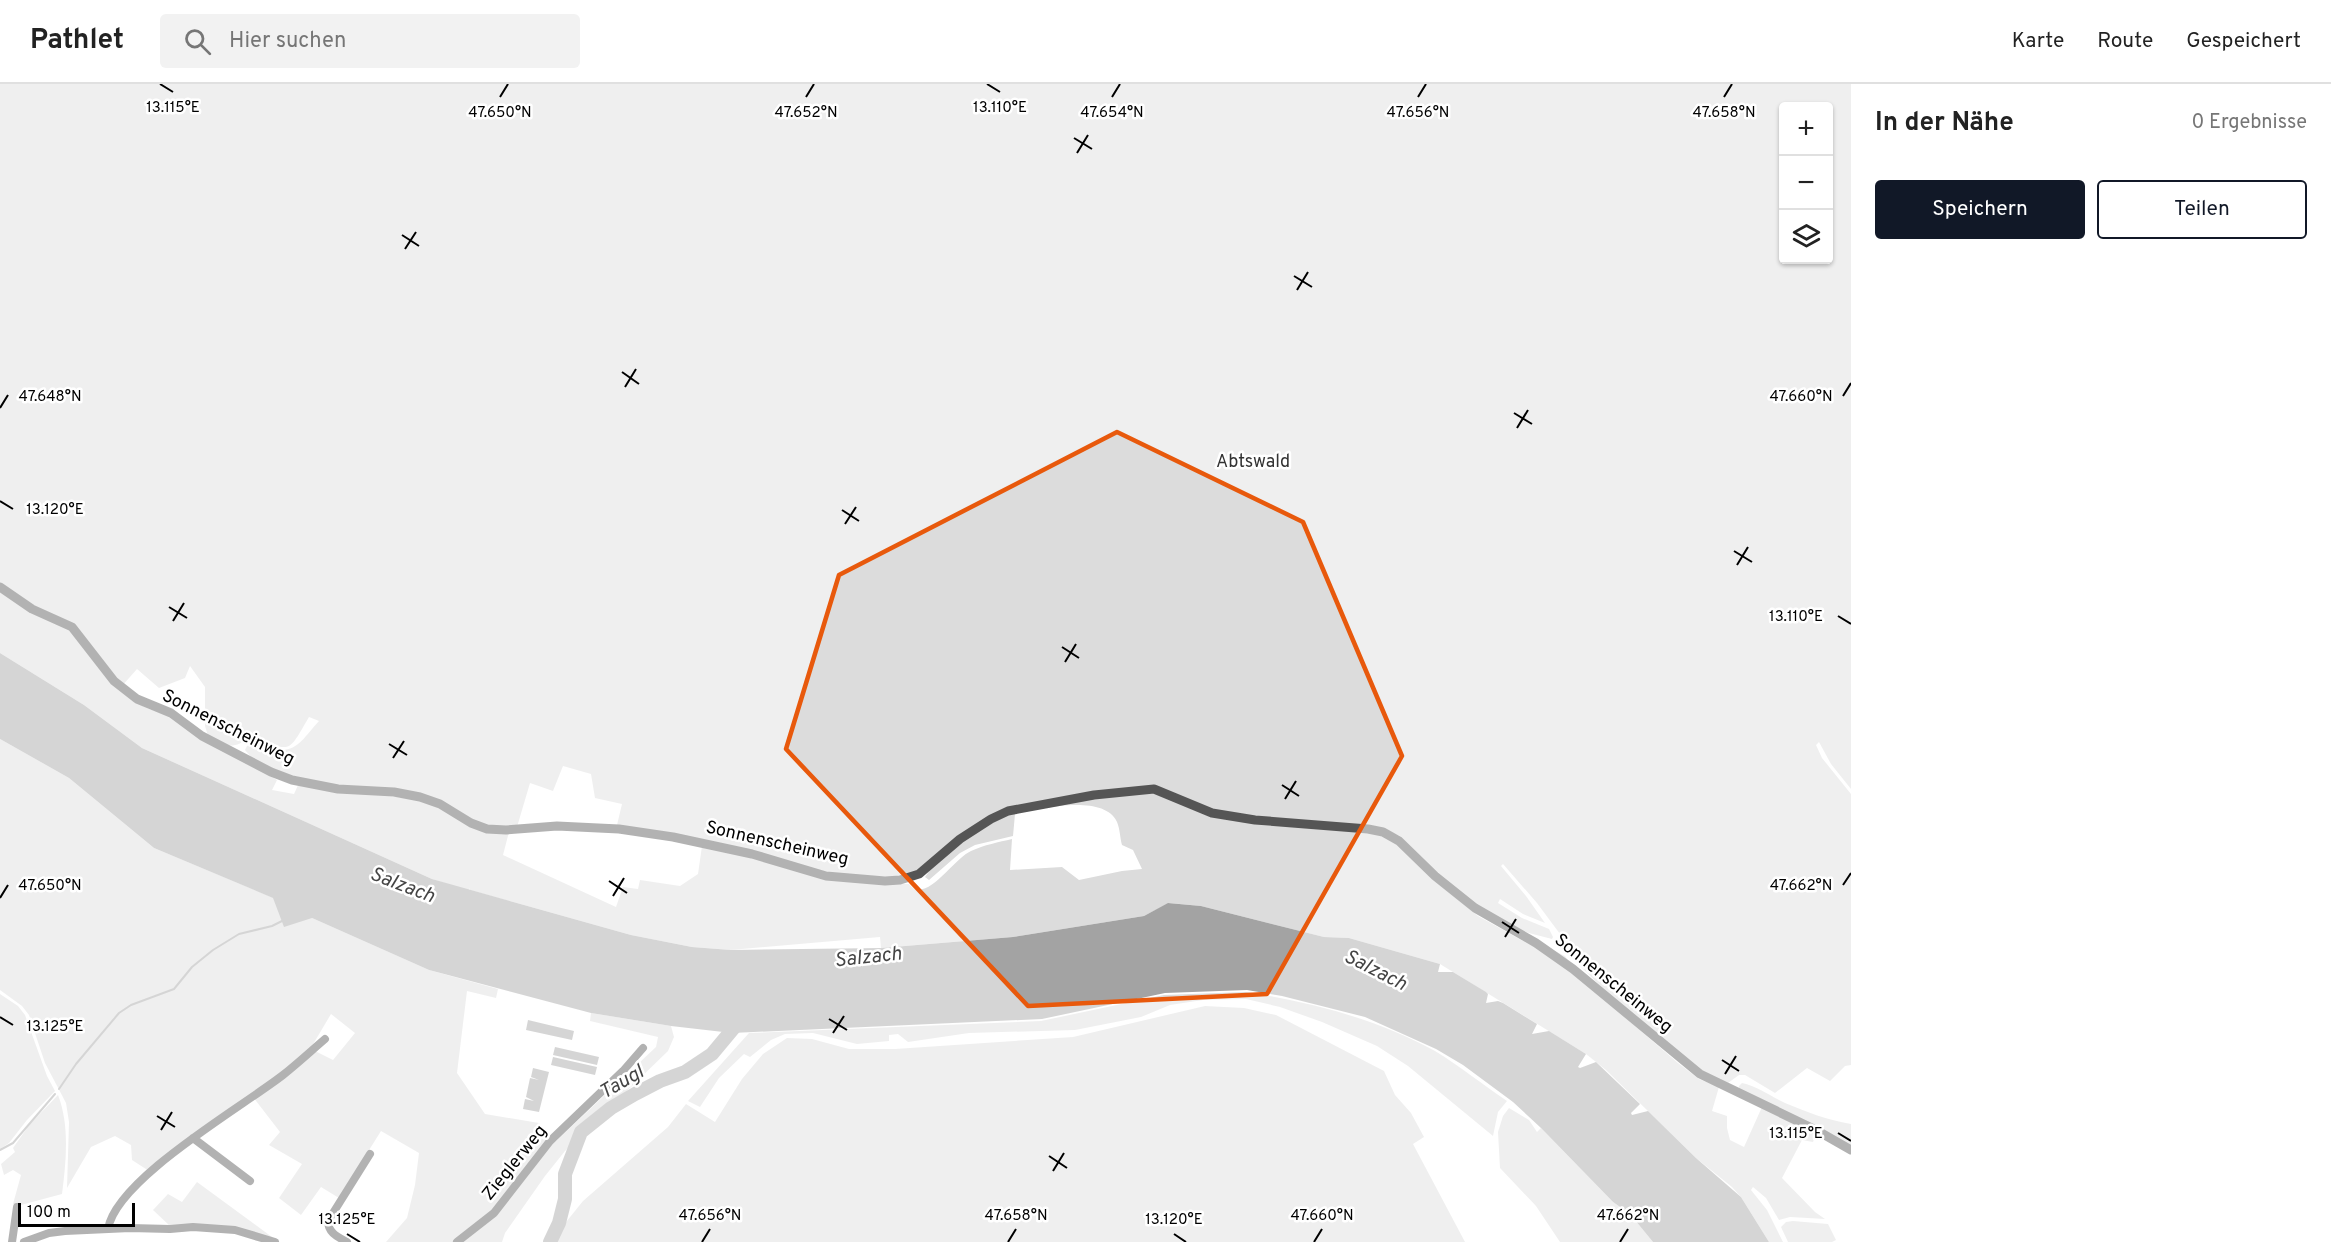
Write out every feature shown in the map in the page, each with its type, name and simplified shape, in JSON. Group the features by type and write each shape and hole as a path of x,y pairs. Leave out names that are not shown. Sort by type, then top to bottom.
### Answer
{"street":[{"name":"Sonnenscheinweg","path":"0,587 32,609 72,627 114,681 137,699 171,713 202,736 271,772 292,780 338,789 394,792 420,797 440,804 471,823 487,829 587,826 631,831 673,837 752,854 826,876 885,881 900,880 919,874 960,839 990,819 1008,811 1094,795 1154,789 1212,813 1255,820 1383,832 1404,845 1435,876 1474,908 1536,943 1573,969 1700,1074 1851,1150"},
{"path":"108,1229 114,1214 134,1188 163,1161 282,1076 325,1039"},
{"name":"Zieglerweg","path":"457,1242 494,1213 550,1141 623,1071 643,1048"},
{"path":"193,1138 250,1181"},
{"path":"347,1242 332,1233 328,1227 328,1221 370,1154"},
{"path":"12,1242 17,1207"},
{"path":"24,1242 64,1231 211,1228 235,1230 275,1242"}],"highlighted area":[{"path":"1117,432 1303,522 1402,756 1267,994 1028,1006 786,749 839,575"}],"green space":[{"name":"Abtswald","path":"0,84 1851,84 1851,789 1831,764 1819,742 1816,745 1822,758 1851,794 1851,1065 1845,1066 1830,1081 1807,1068 1775,1093 1745,1075 1739,1075 1728,1083 1699,1070 1614,999 1582,968 1537,903 1503,864 1501,866 1545,923 1523,914 1500,899 1498,903 1522,918 1549,929 1552,939 1521,931 1482,909 1436,873 1400,836 1383,829 1426,872 1478,916 1523,941 1549,948 1565,956 1583,981 1678,1063 1699,1079 1719,1087 1712,1111 1727,1116 1730,1140 1744,1147 1762,1107 1816,1134 1813,1142 1802,1140 1782,1178 1815,1212 1825,1219 1790,1217 1779,1220 1766,1198 1753,1187 1751,1190 1767,1210 1783,1242 1769,1242 1741,1197 1732,1187 1696,1158 1606,1070 1586,1054 1440,964 1349,938 1324,937 1201,906 1169,903 1144,916 1013,937 881,948 880,937 731,950 692,947 631,935 432,879 142,748 84,705 0,653 0,589 66,626 133,701 169,715 277,780 272,790 294,794 299,783 425,801 469,824 509,832 503,855 616,907 623,887 638,889 640,880 680,886 698,874 702,846 866,883 909,884 916,889 923,889 931,885 971,851 1012,839 1010,870 1062,867 1079,880 1142,869 1133,850 1122,845 1117,822 1110,813 1099,808 1070,805 1015,814 1013,836 975,845 960,853 929,880 925,877 945,849 912,874 890,877 837,874 617,825 622,804 595,798 591,774 563,766 553,791 530,783 517,827 494,827 478,823 436,799 349,788 275,772 251,757 245,750 247,746 258,745 286,750 298,744 319,721 309,717 292,744 282,747 252,737 235,745 222,744 209,739 205,726 205,687 190,666 185,678 159,688 137,669 122,686 104,666 77,627 43,613 0,584"},
{"path":"0,739 69,778 154,848 274,898 312,918 429,970 498,989 496,998 467,991 457,1073 485,1114 539,1123 556,1141 656,1047 658,1037 590,1021 591,1013 671,1026 674,1037 668,1051 565,1151 505,1233 502,1242 386,1242 407,1218 415,1185 419,1153 381,1131 339,1198 321,1187 301,1215 279,1198 302,1164 269,1145 280,1132 253,1097 315,1051 333,1060 355,1033 331,1014 312,1046 282,1074 149,1171 132,1160 131,1145 115,1136 91,1147 67,1188 69,1122 66,1103 45,1063 29,1015 22,1006 0,990"},
{"path":"1246,992 1343,1013 1390,1030 1435,1051 1507,1101 1498,1112 1493,1136 1408,1066 1377,1046 1322,1022 1280,1007 1246,999 1203,1000 1170,1005 1141,1017 1075,1030 969,1033 908,1042 898,1034 889,1035 889,1041 857,1044 813,1033 785,1034 771,1040 750,1057 744,1054 719,1078 700,1107 688,1101 749,1033 1041,1021 1164,995"},
{"path":"0,994 18,1006 25,1015 47,1076 55,1091 9,1143 0,1149"},
{"path":"1205,1006 1244,1008 1276,1015 1384,1071 1395,1095 1411,1113 1424,1137 1413,1144 1465,1242 550,1242 583,1201 668,1127 686,1104 715,1122 742,1079 763,1054 787,1038 812,1039 849,1049 895,1049 1073,1037"},
{"path":"1742,1083 1809,1113 1851,1124 1851,1147 1739,1089"},
{"path":"58,1095 66,1132 62,1194 21,1205 13,1204 21,1175 13,1170 4,1175 1,1164 15,1152 13,1148 30,1124"},
{"path":"1509,1108 1529,1120 1537,1132 1541,1128 1613,1202 1630,1214 1653,1242 1560,1242 1536,1206 1500,1168 1498,1132 1503,1116"},
{"path":"197,1182 272,1237 170,1226 153,1210 168,1194 182,1202"},
{"path":"1786,1222 1828,1224 1836,1240 1832,1242 1788,1242 1781,1227"}],"water":[{"name":"Salzach","path":"0,653 84,705 142,748 432,879 631,935 692,947 731,950 881,948 1013,937 1144,916 1168,903 1201,906 1324,937 1349,938 1440,964 1438,972 1453,972 1486,992 1488,994 1486,1003 1498,1001 1503,1003 1537,1024 1532,1034 1549,1031 1586,1054 1578,1067 1596,1062 1640,1104 1631,1113 1632,1115 1648,1111 1696,1158 1741,1197 1769,1242 1653,1242 1630,1214 1613,1202 1541,1128 1513,1102 1463,1065 1436,1049 1365,1017 1282,996 1247,990 1165,993 1042,1019 732,1033 591,1013 429,970 312,918 284,927 273,898 154,848 69,778 0,739"},
{"path":"528,1020 574,1031 572,1040 526,1030"},
{"path":"555,1047 599,1057 597,1065 553,1055"},
{"path":"553,1057 597,1067 595,1075 551,1065"},
{"path":"533,1068 549,1072 539,1112 523,1109 525,1099 534,1101 526,1097 530,1078 539,1080 531,1077"}],"waterway":[{"path":"59,1089 76,1064 119,1013 131,1005 174,989 192,967 213,950 239,934 272,926 284,920"},
{"name":"Taugl","path":"550,1242 559,1223 565,1199 565,1174 581,1132 611,1108 660,1081 685,1072 712,1054 742,1018"},
{"path":"0,1150 13,1143 55,1094"}]}
